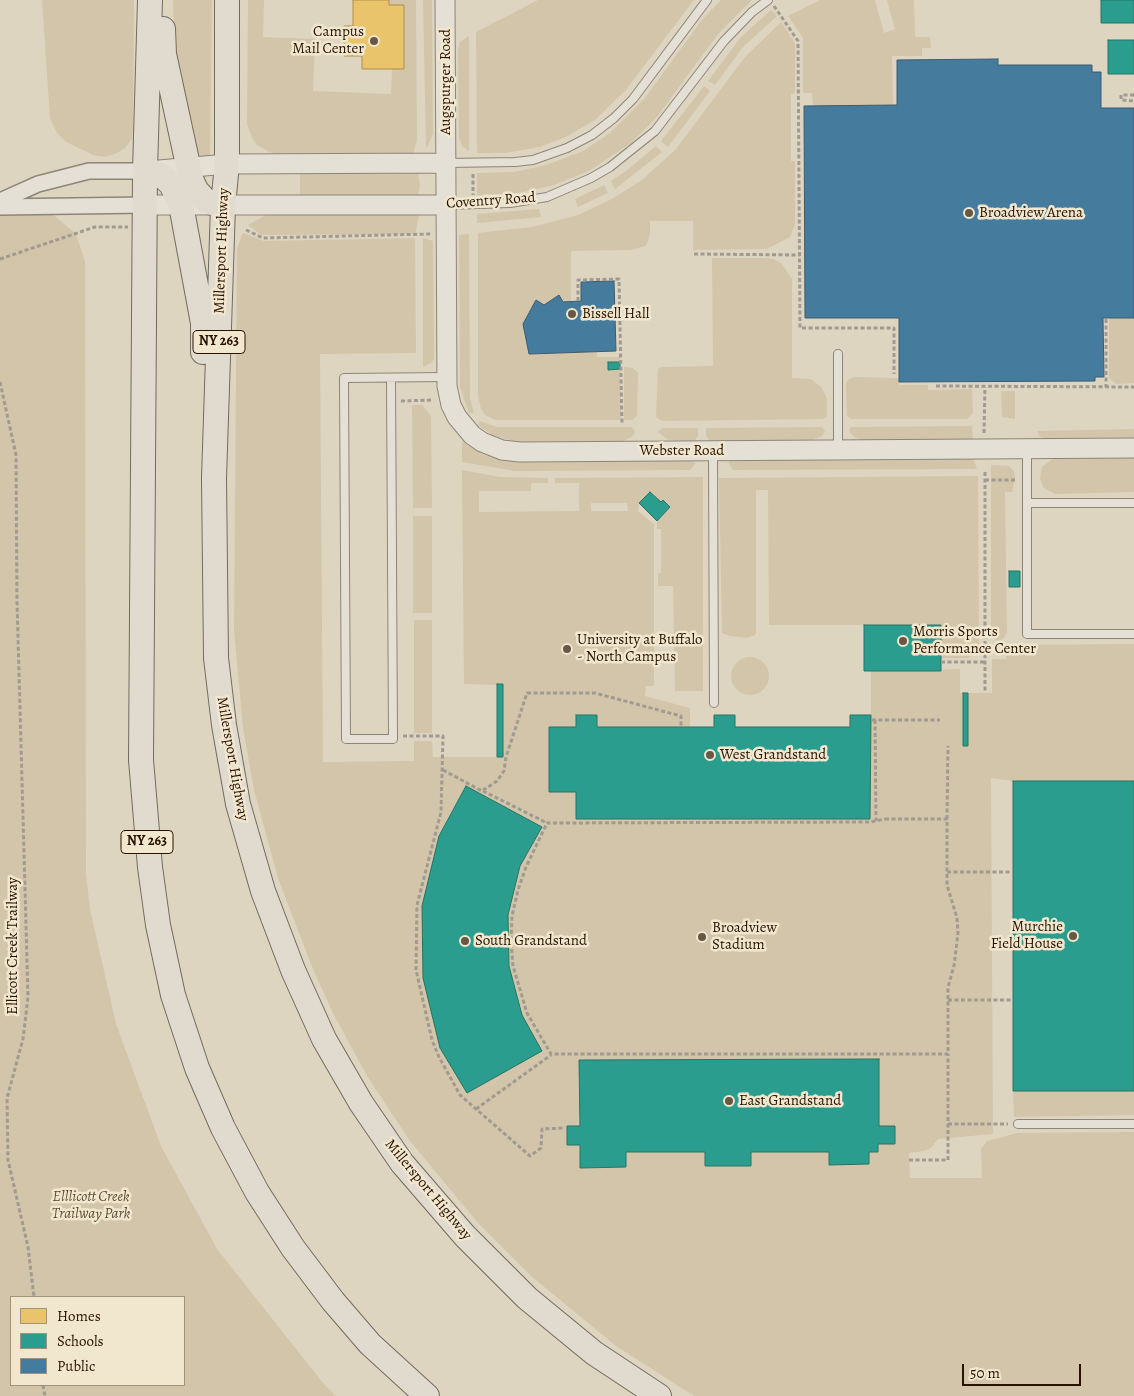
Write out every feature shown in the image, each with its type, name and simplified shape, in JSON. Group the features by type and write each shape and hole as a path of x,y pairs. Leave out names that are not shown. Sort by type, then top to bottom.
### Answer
{"main road":[{"name":"NY 263","path":"150,0 145,171 141,760 150,867 158,925 173,995 197,1068 223,1128 257,1192 293,1248 333,1301 370,1344 427,1396"},
{"path":"161,0 164,54 189,169 196,190 206,201 223,206"},
{"name":"Millersport Highway","path":"226,0 227,164 223,206 214,478 216,658 224,725 238,804 263,891 293,970 324,1039 361,1103 402,1163 465,1236 526,1298 594,1353 659,1396"},
{"path":"145,171 160,174 171,184 181,205 203,323 203,403 214,478"}],"street":[{"name":"Augspurger Road","path":"445,0 446,205"},
{"path":"0,201 38,184 89,170 145,171 189,169 227,164 446,163"},
{"path":"0,207 146,205"},
{"name":"Coventry Road","path":"146,205 446,205"},
{"name":"Webster Road","path":"446,205 446,377 451,405 464,427 482,442 502,450 1134,448"}],"lane":[{"path":"446,163 533,160 567,148 592,135 614,118 632,99 707,0"},
{"name":"Coventry Road","path":"446,205 510,203 547,197 591,178 610,167 655,131 724,41 752,12 769,0"},
{"path":"838,354 838,450"},
{"path":"391,378 393,739 346,739 344,378 446,377"},
{"path":"1027,449 1027,634 1134,634"},
{"path":"713,450 714,703"},
{"path":"1027,503 1134,503"},
{"path":"1018,1124 1134,1124"}],"path":[{"path":"769,0 798,41 800,328 894,328 894,374"},
{"path":"1134,95 1121,95 1121,100 1134,101"},
{"path":"473,173 473,196"},
{"path":"0,259 95,227 128,227"},
{"path":"246,230 263,238 430,234"},
{"path":"694,254 800,255"},
{"path":"578,301 578,280 619,279 622,424"},
{"path":"1106,319 1106,387"},
{"name":"Ellicott Creek Trailway","path":"0,382 16,455 17,601 28,997 23,1039 6,1098 8,1160 28,1247 34,1296"},
{"path":"936,386 1134,387"},
{"path":"985,387 985,449"},
{"path":"391,401 433,400"},
{"path":"985,472 985,693"},
{"path":"985,480 1018,480"},
{"path":"941,662 985,662"},
{"path":"482,791 493,786 504,771 506,757 527,693 595,693 681,716 681,727"},
{"path":"876,821 874,720 940,720"},
{"path":"393,737 443,736 441,812 416,905 416,970 432,1040 439,1057 460,1095 530,1156 541,1148 542,1129 565,1128"},
{"path":"909,1160 948,1160 948,1000 958,933 957,918 947,885 948,746"},
{"path":"443,770 547,823 947,819"},
{"path":"547,823 518,890 512,916 511,941 513,966 526,1013 550,1054"},
{"path":"947,872 1013,872"},
{"path":"948,1000 1013,1000"},
{"path":"476,1109 550,1054 948,1054"},
{"path":"948,1124 1018,1124"}],"green space":[{"path":"42,0 134,0 132,139 125,148 117,153 105,157 93,155 66,142 57,133 50,118"},
{"path":"173,0 212,0 210,155 208,161 194,160 175,47"},
{"path":"248,0 264,0 263,37 315,39 313,91 391,94 392,69 404,69 404,5 389,5 389,0 416,0 417,140 413,154 283,155 269,152 256,144 247,124"},
{"path":"423,0 432,0 433,134 426,149"},
{"path":"538,0 694,0 625,91 595,120 568,136 540,147 505,153 477,153 476,32"},
{"path":"721,0 752,0 718,34 657,117 631,143 589,171 554,185 519,193 477,195 477,173 514,172 546,165 583,151 610,133 645,98 701,21"},
{"path":"820,0 875,0 884,33 895,29 887,0 914,0 915,37 930,37 931,48 922,48 922,56 892,56 893,105 813,106 812,93 803,93 803,38 788,16"},
{"path":"771,10 777,16 743,47 715,85 708,81 741,37"},
{"path":"781,22 795,43 795,93 791,94 791,161 795,161 795,224 790,237 767,249 693,250 693,221 650,221 650,234 646,246 630,250 571,251 571,302 563,302 559,295 544,305 536,300 529,354 597,352 597,357 620,357 621,420 495,420 485,415 481,409 478,395 478,233 532,227 578,215 612,199 642,180 676,149 745,57"},
{"path":"469,36 469,151 462,146 459,138 458,50 460,42"},
{"path":"704,86 710,91 668,147 661,141"},
{"path":"656,146 662,152 615,189 611,181"},
{"path":"418,173 420,186 418,195 300,196 300,174"},
{"path":"604,185 608,193 578,207 575,199"},
{"name":"Elllicott Creek Trailway Park","path":"0,193 32,197 76,234 85,261 86,874 90,909 116,1024 161,1146 217,1249 323,1383 336,1396 0,1396"},
{"path":"539,209 541,217 477,223 477,214"},
{"path":"416,214 419,216 415,234 261,235 248,225 266,215"},
{"path":"243,233 264,241 415,238 416,353 320,354 323,762 414,761 414,741 432,741 433,757 497,757 497,685 464,684 462,470 500,477 548,478 548,483 531,483 531,491 479,491 479,512 579,511 579,483 555,483 555,478 703,477 703,691 675,691 673,586 658,586 658,573 661,573 661,529 657,529 657,521 670,507 650,492 639,504 638,511 654,524 654,686 646,686 645,696 690,708 690,727 714,727 714,715 735,715 735,727 849,727 850,715 871,715 871,671 960,669 960,693 992,693 992,659 1006,659 1006,645 1134,644 1134,781 1013,781 991,778 993,1134 938,1139 931,1148 909,1153 910,1178 982,1178 981,1149 987,1141 1017,1133 1134,1132 1134,1396 694,1396 616,1346 531,1276 478,1223 410,1141 367,1076 333,1013 312,967 278,878 254,790 243,728 234,630 237,248","holes":["591,503 627,503 628,511 591,511"]},
{"path":"469,234 470,399 474,413 469,413 460,387 459,235"},
{"path":"423,238 433,241 434,359 423,367"},
{"path":"712,258 766,258 774,259 782,264 792,279 792,378 811,379 821,387 827,398 827,416 823,419 662,421 656,417 658,369 662,367 713,366"},
{"path":"1109,318 1134,318 1134,383 1116,384 1109,378"},
{"path":"624,367 633,368 638,373 637,416 632,420 624,420"},
{"path":"854,377 899,378 899,385 928,385 928,390 972,389 973,413 967,419 851,419 847,416 846,384 849,379"},
{"path":"1001,391 1015,391 1015,419 1002,417"},
{"path":"412,405 422,405 431,416 432,508 413,508"},
{"path":"480,421 497,427 632,427 635,432 632,437 621,442 516,442 493,435 478,425"},
{"path":"972,426 973,440 862,440 854,437 849,431 851,427"},
{"path":"822,427 825,431 822,436 809,441 709,441 706,435 706,428"},
{"path":"662,428 698,428 698,435 695,441 668,440 658,432"},
{"path":"1134,429 1134,439 1047,439 1040,437 1037,431"},
{"path":"462,441 484,455 512,460 690,460 696,463 690,470 515,471 462,462"},
{"path":"1134,457 1134,492 1055,494 1044,488 1040,479 1042,467 1054,458"},
{"path":"973,458 977,469 733,470 728,462 732,460"},
{"path":"991,465 1009,466 1014,471 1015,478 1012,492 1005,492 1007,633 1003,639 997,641 991,636"},
{"path":"978,476 979,651 977,653 967,658 941,658 941,625 769,625 768,490 756,490 756,632 755,635 747,638 722,633 719,478"},
{"path":"413,516 432,516 432,613 413,613"},
{"path":"414,620 432,620 432,733 414,733"},
{"path":"750,657 763,663 769,676 763,689 750,695 737,689 731,676 737,663"},
{"path":"1013,1091 1134,1091 1134,1115 1014,1117"}],"building: Homes":[{"name":"Campus Mail Center","path":"353,0 389,0 389,5 404,5 404,69 362,69 362,56 344,56 344,26 353,26"}],"building: Schools":[{"path":"1101,0 1134,0 1134,23 1101,23"},
{"path":"1108,40 1134,40 1134,74 1108,74"},
{"path":"608,362 620,362 620,369 608,370"},
{"path":"650,492 670,507 657,521 639,503"},
{"path":"1009,571 1020,571 1020,587 1009,587"},
{"name":"Morris Sports Performance Center","path":"864,625 941,625 941,671 864,671"},
{"path":"497,684 503,684 503,757 497,757"},
{"path":"963,693 968,693 968,746 963,746"},
{"name":"West Grandstand","path":"576,715 597,715 597,727 714,727 714,715 735,715 735,727 850,727 850,715 871,715 870,819 576,819 576,792 549,792 549,727 576,727"},
{"name":"Murchie Field House","path":"1013,781 1134,781 1134,1091 1013,1091"},
{"name":"South Grandstand","path":"466,786 542,827 520,866 508,915 509,966 522,1015 542,1051 467,1093 440,1048 423,978 422,906 439,836"},
{"name":"East Grandstand","path":"879,1059 879,1126 895,1126 895,1144 878,1144 878,1152 869,1152 869,1164 829,1165 829,1152 751,1152 751,1166 705,1166 705,1152 626,1152 626,1167 580,1168 580,1145 567,1145 567,1126 580,1126 579,1060"}],"building: Public":[{"name":"Broadview Arena","path":"998,59 998,65 1092,65 1092,72 1101,72 1101,108 1134,108 1134,318 1103,318 1104,377 1095,377 1095,381 899,382 899,318 805,318 804,106 897,105 897,60"},
{"name":"Bissell Hall","path":"614,281 616,351 529,354 523,324 536,300 544,305 559,295 563,302 581,301 581,282"}],"place":[{"name":"Campus Mail Center","path":"374,41"},
{"name":"Broadview Arena","path":"969,213"},
{"name":"Bissell Hall","path":"572,314"},
{"name":"Morris Sports Performance Center","path":"903,641"},
{"name":"University at Buffalo - North Campus","path":"567,649"},
{"name":"West Grandstand","path":"710,755"},
{"name":"Murchie Field House","path":"1073,936"},
{"name":"Broadview Stadium","path":"702,937"},
{"name":"South Grandstand","path":"465,941"},
{"name":"East Grandstand","path":"729,1101"}]}
